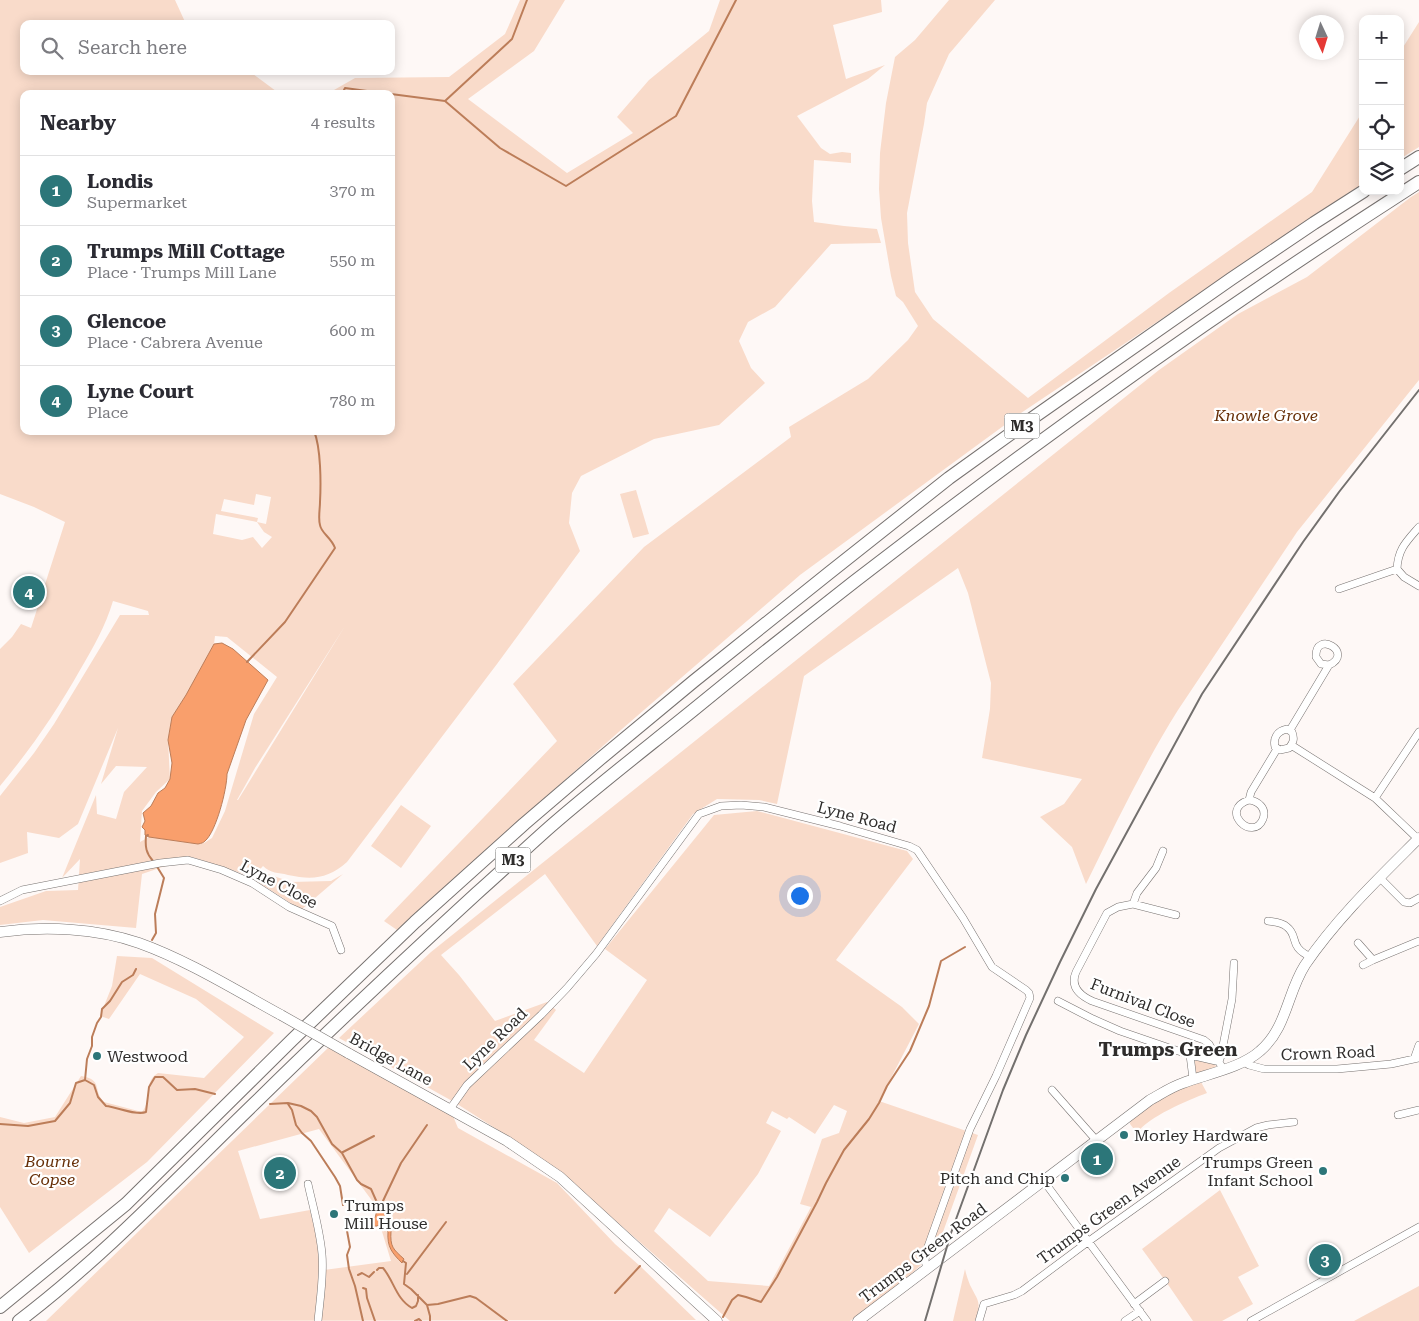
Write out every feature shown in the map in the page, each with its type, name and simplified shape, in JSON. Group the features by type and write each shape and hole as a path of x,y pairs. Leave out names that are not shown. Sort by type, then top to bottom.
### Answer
{"highway":[{"path":"1404,166 1419,157"},
{"name":"M3","path":"19,1321 98,1256 168,1190 257,1100 403,961 552,825 781,638 950,508 1118,384 1287,268 1419,182"},
{"name":"M3","path":"0,1307 126,1204 415,922 524,824 672,699 957,473 1231,279 1359,194"}],"street":[{"path":"1419,527 1399,553 1397,569 1404,577 1419,586"},
{"path":"1339,589 1397,569"},
{"path":"1290,730 1329,666"},
{"path":"1281,730 1290,730 1294,737 1291,745 1285,750 1278,749 1274,744 1276,735 1281,730"},
{"path":"1375,798 1419,732"},
{"path":"1291,745 1375,798 1418,839"},
{"path":"1248,800 1278,749"},
{"name":"Lyne Road","path":"450,1109 467,1085 541,1015 590,961 699,814 721,806 764,807 909,846 917,850 963,918 992,966 1026,990 1030,998 970,1129 926,1252 927,1268"},
{"name":"Trumps Green Road","path":"858,1321 1150,1100 1220,1065 1244,1062 1258,1053 1266,1046 1278,1029 1299,976 1311,957 1332,930 1418,839"},
{"path":"1163,851 1156,868 1137,893 1133,904 1176,915"},
{"name":"Lyne Close","path":"0,901 22,890 156,864 188,860 222,870 252,883 289,907 332,926 341,950"},
{"path":"1380,878 1404,902 1410,903 1419,898"},
{"name":"Furnival Close","path":"1133,904 1118,907 1107,913 1076,972 1073,982 1074,987 1084,998 1204,1040 1209,1044 1220,1065"},
{"path":"1268,921 1286,926 1291,932 1297,948 1311,957"},
{"name":"Bridge Lane","path":"0,932 55,929 84,931 119,937 168,955 282,1015 506,1141 560,1177 717,1321"},
{"path":"1363,964 1419,941"},
{"path":"1358,943 1373,960"},
{"path":"1058,1001 1100,1023 1220,1065 1232,999 1234,963"},
{"name":"Crown Road","path":"1244,1062 1264,1069 1337,1069 1391,1064 1416,1059 1419,1045"},
{"path":"1190,1055 1193,1079"},
{"path":"1052,1090 1096,1140"},
{"path":"1398,1115 1419,1110"},
{"name":"Trumps Green Avenue","path":"979,1321 984,1304 1022,1291 1219,1148 1256,1128 1294,1122"},
{"path":"1043,1180 1147,1321"},
{"path":"308,1184 317,1221 322,1254 318,1321"},
{"path":"1251,1321 1419,1228"},
{"path":"1134,1304 1165,1280"},
{"path":"1125,1321 1140,1311"}],"green space":[{"path":"0,0 175,0 184,20 20,20 20,75 254,75 275,90 20,90 20,435 395,435 395,90 334,90 355,78 449,77 505,34 520,0 565,0 534,51 468,99 567,173 633,133 617,117 649,80 709,31 720,0 881,0 882,12 833,25 846,79 885,65 868,79 797,116 821,148 830,154 851,153 851,163 814,160 812,201 814,222 877,229 881,243 831,244 775,307 748,322 739,341 751,368 765,383 719,425 654,439 581,476 572,493 569,523 580,551 497,664 347,862 340,868 326,875 312,878 272,872 263,866 253,877 192,857 142,874 136,928 43,920 0,925 0,907 46,891 78,890 80,859 62,878 96,795 97,814 116,819 124,792 147,767 116,766 101,784 118,728 78,824 59,838 27,832 28,853 0,863 0,796 54,724 120,615 149,615 148,611 113,601 99,636 62,700 0,786 0,649 21,624 31,628 65,522 34,507 0,494","holes":["256,494 271,497 266,524 257,522 258,518 221,511 224,499 254,505","216,514 257,522 264,532 272,537 262,548 253,537 242,540 213,534","345,626 238,800 237,800 255,768","215,636 227,637 277,677 254,714 225,811 212,838 198,844 149,837 140,842 142,811 156,792 170,779 168,740 172,717 214,644"]},
{"path":"949,0 995,0 949,54 927,103 907,213 908,243 915,292 933,319 1028,398 1169,293 1312,192 1359,117 1359,187 1021,413 800,575 622,729 397,930 384,921 557,741 513,684 644,547 791,437 789,427 868,379 908,340 918,326 903,302 896,296 881,218 879,189 880,153 886,103 895,57 915,40"},
{"path":"1419,22 1419,147 1404,156 1404,60 1404,46"},
{"name":"Knowle Grove","path":"1419,192 1419,380 1297,532 1178,710 1141,774 1086,884 1072,847 1040,817 1064,804 1082,779 982,758 990,709 991,683 968,593 958,568 804,676 777,804 759,800 717,799 693,814 597,946 545,874 441,955 495,1021 547,1002 556,1010 534,1040 584,1073 647,980 605,949 714,815 757,811 907,851 913,859 836,960 902,1007 919,1024 879,1101 978,1135 939,1243 920,1266 892,1291 850,1321 730,1321 561,1173 454,1102 339,1038 431,952 1159,370 1238,314 1307,277","holes":["834,1105 847,1111 839,1133 822,1139 800,1204 811,1207 769,1286 708,1281 654,1231 669,1208 710,1237 758,1174 781,1131 766,1123 772,1111 787,1119 789,1117 815,1134"]},
{"path":"636,490 649,534 633,538 620,494"},
{"path":"401,805 431,826 401,868 371,846"},
{"path":"262,872 291,882 331,881 343,874 301,910 255,880"},
{"name":"Bourne Copse","path":"117,956 152,958 274,1033 147,1162 29,1253 0,1207 0,1117 24,1123 55,1117 81,1076 93,1080 104,1102 142,1112 147,1102 151,1081 158,1073 204,1078 244,1037 196,999 140,974 109,1019 100,1016 112,986"},
{"path":"329,1047 453,1116 458,1128 557,1183 615,1244 696,1320 46,1321","holes":["319,1129 373,1202 391,1261 324,1270 310,1210 260,1219 238,1151"]},
{"path":"1198,1059 1215,1063 1216,1067 1196,1074 1194,1062"},
{"path":"1201,1082 1207,1093 1159,1115 1137,1133 1130,1124 1131,1116 1175,1090"},
{"path":"1220,1190 1259,1266 1238,1277 1253,1304 1222,1321 1193,1321 1142,1249"},
{"path":"965,1269 977,1298 978,1310 975,1321 953,1321"},
{"path":"1419,1286 1419,1321 1354,1321"}],"shaded area":[{"path":"222,643 233,649 268,680 246,720 227,774 217,820 209,836 204,842 198,844 149,837 145,835 145,830 142,827 145,821 143,813 151,806 158,793 165,788 170,779 172,763 168,740 172,717 214,644"},
{"path":"382,1205 386,1218 383,1222 391,1231 393,1247 404,1259 402,1263 391,1249 388,1242 388,1232 382,1225 366,1228 364,1224 374,1218 377,1206"}],"waterway":[{"path":"445,101 512,39 527,0"},
{"path":"395,95 445,101 500,148 566,186 676,116 736,0"},
{"path":"344,90 345,88 360,90"},
{"path":"247,662 285,622 335,548 322,530 319,522 320,466 315,435"},
{"path":"148,835 146,836 146,850 153,861"},
{"path":"152,940 156,933 155,914 164,878 156,865"},
{"path":"723,1317 732,1300 738,1295 761,1302 777,1277 844,1150 869,1119 887,1086 910,1051 929,1006 941,961 965,947"},
{"path":"85,1080 92,1037 101,1017 102,1009 110,1001 122,982 133,975 136,969"},
{"path":"85,1080 94,1085 98,1097 106,1106 138,1113 146,1112 149,1087 155,1077 163,1077 177,1090 195,1089 215,1094"},
{"path":"0,1124 28,1126 55,1121 70,1103 76,1083 85,1080"},
{"path":"270,1104 288,1103 311,1111 317,1117 332,1144 342,1153 357,1180 371,1189 379,1207"},
{"path":"288,1104 292,1110 296,1125 311,1141 340,1186 343,1205"},
{"path":"378,1204 382,1203 401,1163 427,1125"},
{"path":"343,1152 374,1136"},
{"path":"345,1220 350,1247 347,1255 349,1269 363,1321"},
{"path":"407,1274 446,1222"},
{"path":"403,1261 406,1263 404,1284 427,1305 470,1296 476,1298 507,1321"},
{"path":"615,1293 640,1266"},
{"path":"377,1270 383,1268 402,1300 412,1308 416,1306 418,1295"},
{"path":"358,1275 362,1273 369,1277 374,1272"},
{"path":"363,1288 366,1289 375,1321"},
{"path":"427,1305 430,1321"},
{"path":"415,1321 419,1319 421,1321"}],"railway":[{"path":"925,1321 951,1233 1003,1090 1026,1035 1096,889 1202,694 1303,542 1339,492 1419,390"}],"place":[{"name":"Lyne Court","path":"29,592"},
{"name":"Westwood","path":"97,1056"},
{"name":"Morley Hardware","path":"1124,1135"},
{"name":"Londis","path":"1097,1159"},
{"name":"Trumps Green Infant School","path":"1323,1171"},
{"name":"Trumps Mill Cottage","path":"280,1173"},
{"name":"Pitch and Chip","path":"1065,1178"},
{"name":"Trumps Mill House","path":"334,1214"},
{"name":"Glencoe","path":"1325,1260"}],"district":[{"name":"Trumps Green","path":"1168,1049"}]}
